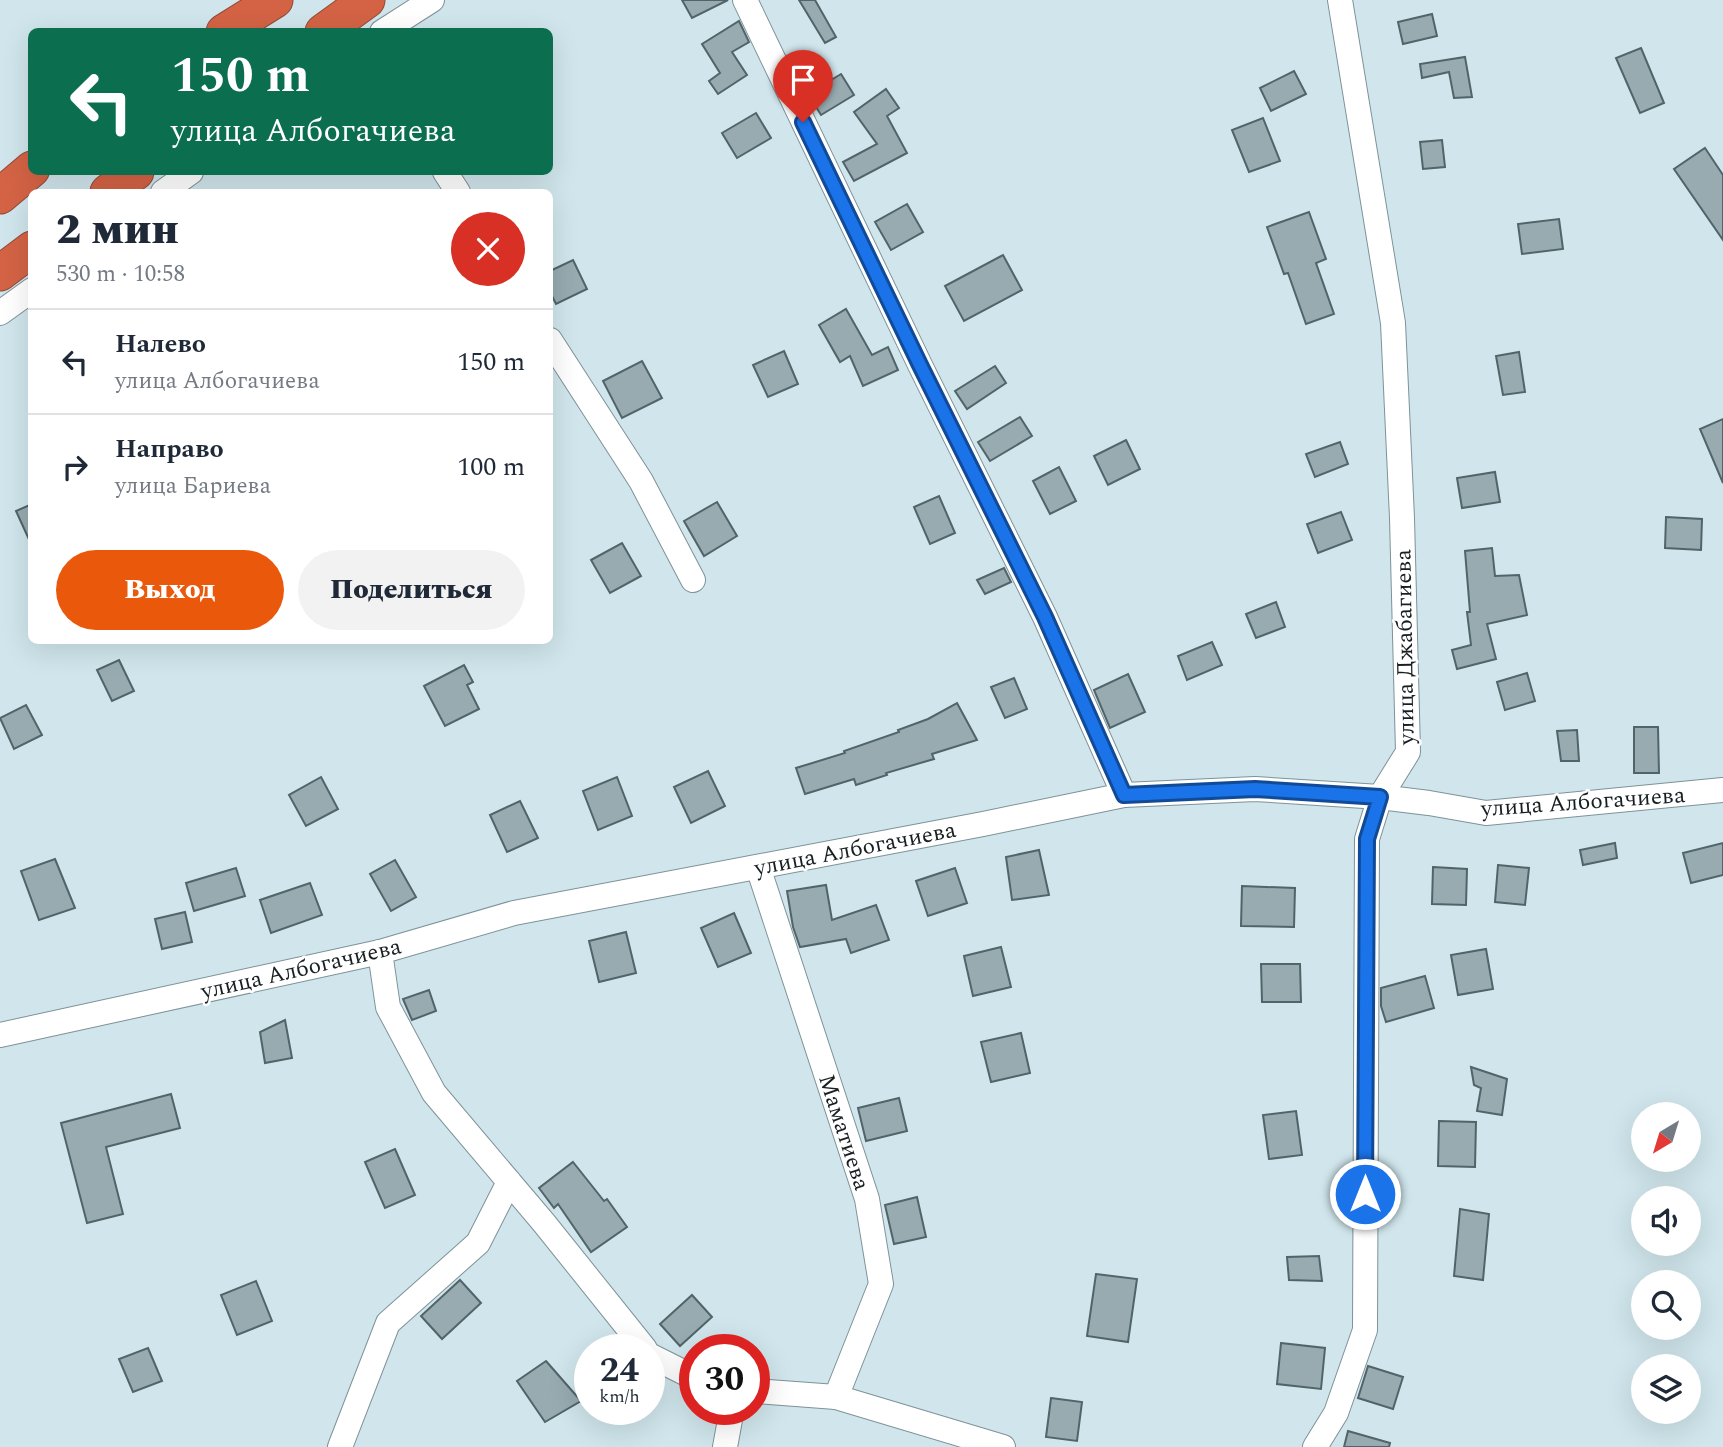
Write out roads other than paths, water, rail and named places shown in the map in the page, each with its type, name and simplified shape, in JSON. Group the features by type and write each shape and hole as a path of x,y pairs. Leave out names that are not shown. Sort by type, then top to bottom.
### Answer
{"highway":[{"path":"230,28 275,0"},
{"path":"328,28 367,0"},
{"path":"0,195 28,172"},
{"path":"112,189 132,175"},
{"path":"0,273 28,253"}],"street":[{"path":"388,28 432,0"},
{"path":"745,0 920,365 1045,617 1124,795"},
{"name":"улица Джабагиева","path":"1315,1447 1336,1413 1365,1330 1367,839 1380,797 1408,752 1402,518 1393,323 1340,0"},
{"path":"167,189 187,175"},
{"path":"0,313 28,293"},
{"path":"553,345 640,481 694,580"},
{"name":"улица Албогачиева","path":"0,1035 380,952 514,914 1124,795 1255,789 1380,797 1486,813 1723,790"},
{"name":"Маматиева","path":"758,867 867,1199 881,1284 836,1397"},
{"path":"380,952 388,1007 434,1093 633,1334"},
{"path":"340,1447 388,1323 478,1243 509,1182"},
{"path":"770,1392 836,1397 1003,1447"},
{"path":"725,1447 729,1425"}]}
